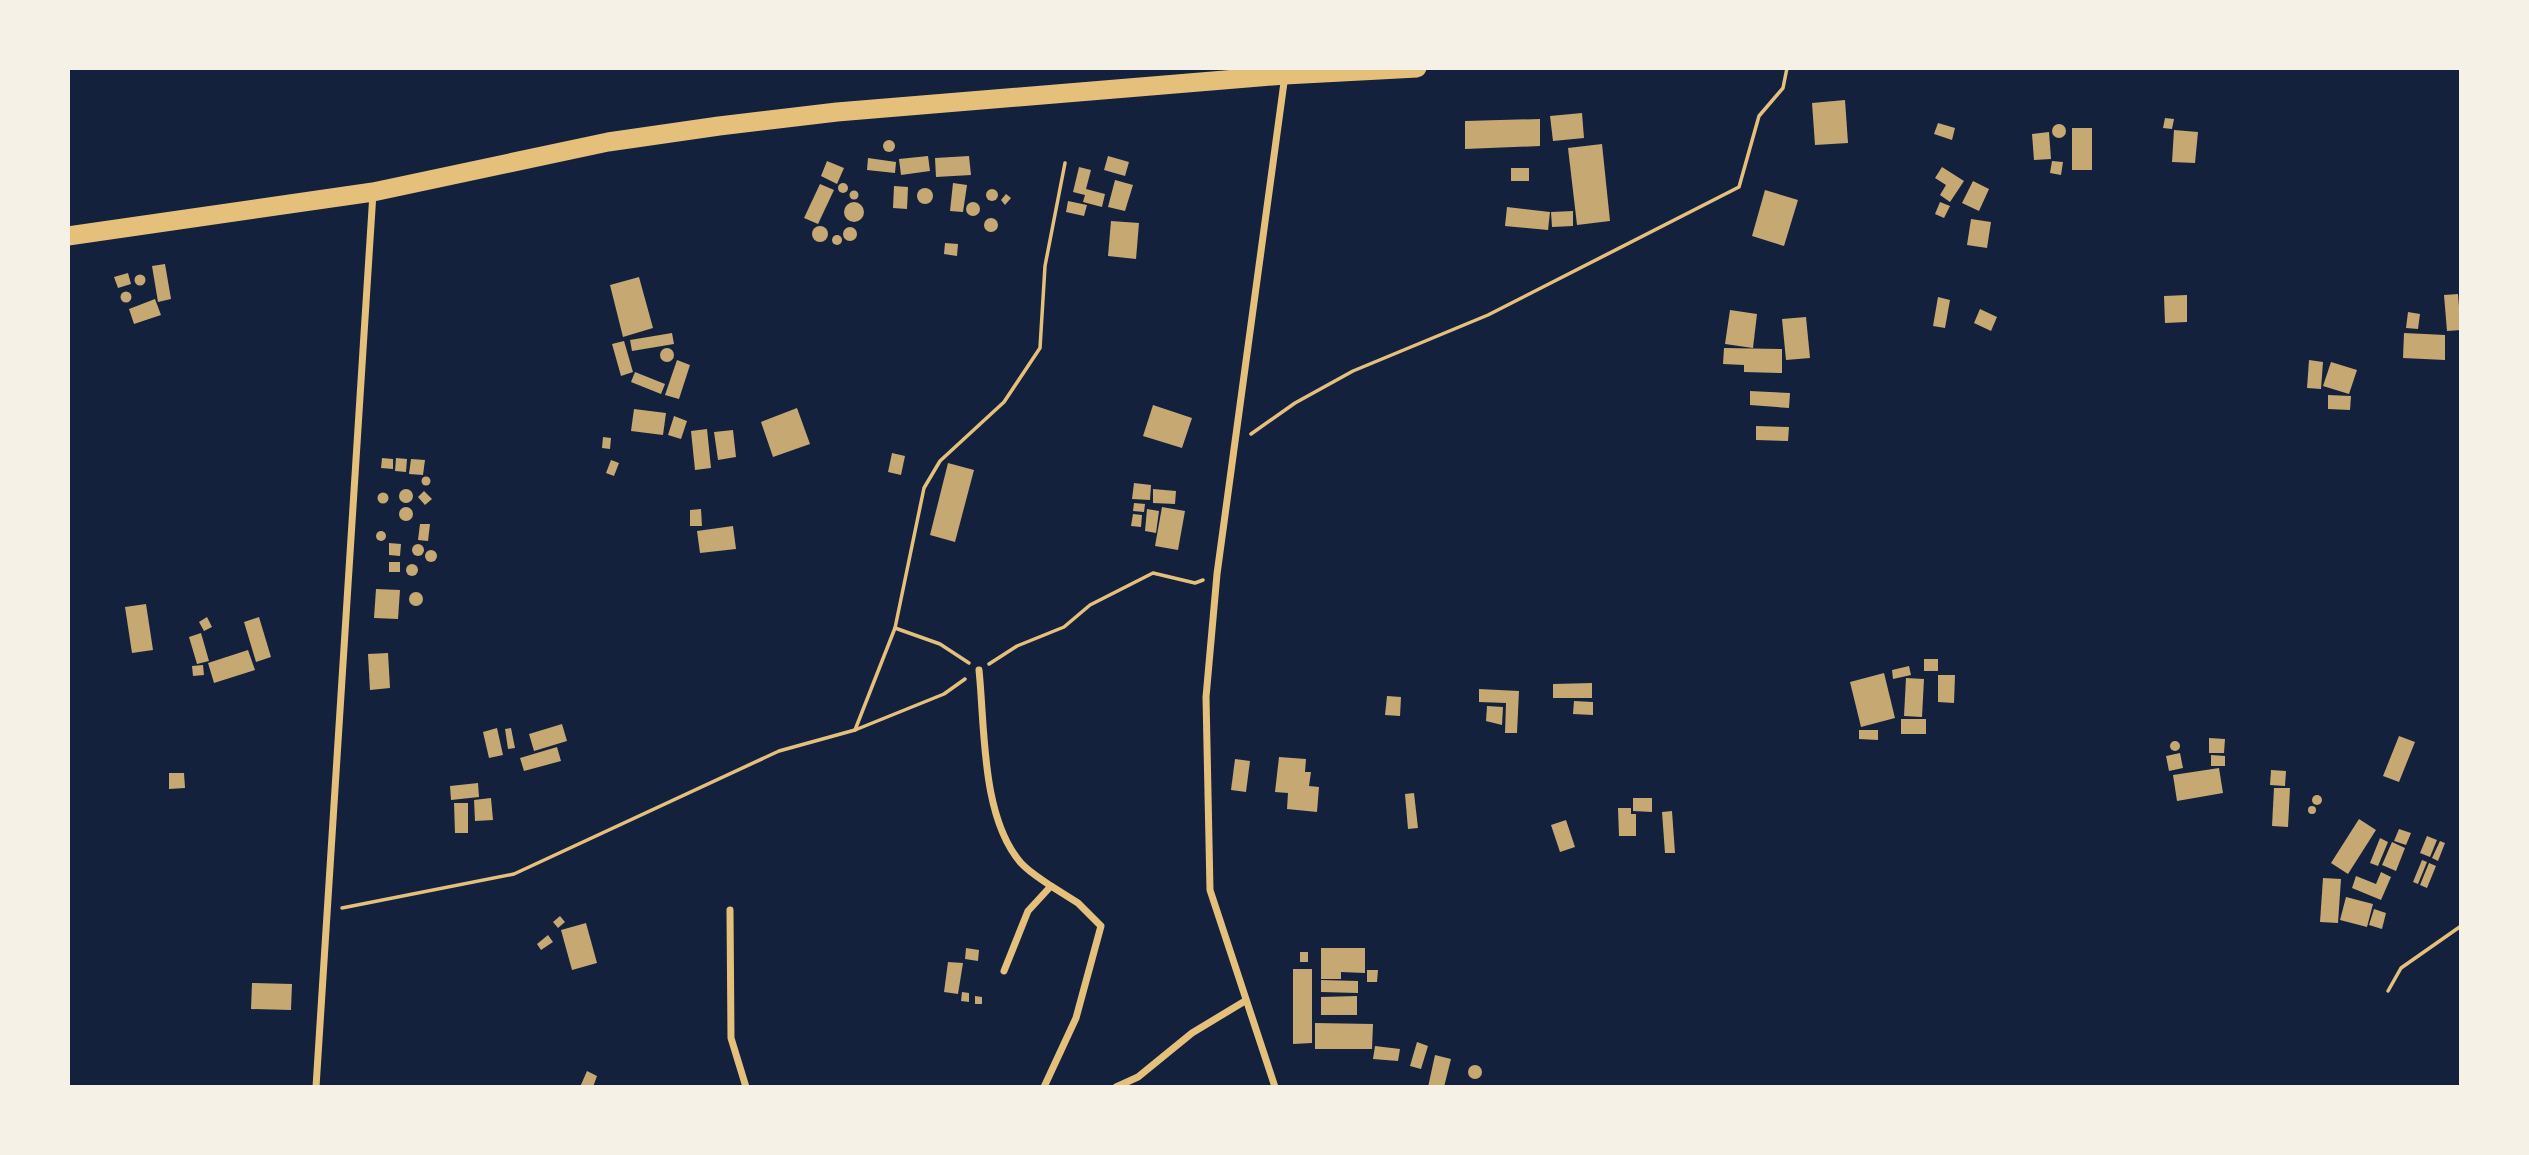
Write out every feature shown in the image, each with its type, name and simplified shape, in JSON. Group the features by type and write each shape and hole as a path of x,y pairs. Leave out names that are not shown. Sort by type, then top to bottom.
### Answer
{"highway":[{"path":"68,236 373,192 608,142 719,126 837,112 1306,72 1417,68"}],"street":[{"path":"1275,1087 1210,890 1206,697 1217,574 1233,447 1285,75"},
{"path":"316,1087 373,192"},
{"path":"979,670 986,774 1005,836 1021,863 1078,903 1101,926 1076,1018 1044,1087"},
{"path":"1004,971 1028,911 1051,886"},
{"path":"730,911 731,1038 746,1087"},
{"path":"1116,1087 1138,1077 1192,1033 1245,1001"}],"path":[{"path":"1233,447 1295,403 1353,370 1488,316 1739,187 1759,116 1783,88 1787,68"},
{"path":"855,730 894,628 924,488 940,461 1004,402 1040,348 1045,266 1065,163"},
{"path":"326,911 514,874 779,751 855,730 944,694 1017,646 1064,627 1090,605 1153,573 1195,583 1217,574"},
{"path":"894,628 940,645 979,670"},
{"path":"2388,991 2401,968 2461,926"}],"building":[{"path":"1845,100 1848,143 1815,145 1812,103"},
{"path":"1582,113 1584,138 1553,141 1550,116"},
{"path":"2165,118 2174,119 2172,129 2163,128"},
{"path":"1540,119 1540,146 1465,149 1465,121"},
{"path":"1938,123 1955,128 1952,140 1934,134"},
{"path":"2059,124 2064,126 2064,136 2059,138 2054,136 2052,131 2054,126"},
{"path":"2072,128 2092,128 2092,170 2072,170"},
{"path":"2174,130 2198,132 2195,163 2172,162"},
{"path":"2049,132 2051,159 2034,160 2032,134"},
{"path":"884,141 894,141 894,151 884,151"},
{"path":"1602,144 1610,221 1577,225 1568,148"},
{"path":"928,156 930,171 901,175 899,159"},
{"path":"969,156 971,175 936,177 935,158"},
{"path":"1108,156 1129,162 1125,176 1104,170"},
{"path":"868,158 896,162 895,173 867,170"},
{"path":"827,161 844,168 837,184 821,176"},
{"path":"2052,161 2063,162 2061,175 2050,173"},
{"path":"1079,167 1091,170 1086,189 1105,194 1102,207 1083,202 1085,195 1073,192"},
{"path":"1942,167 1964,181 1950,202 1940,195 1946,185 1935,178"},
{"path":"1511,168 1529,168 1529,181 1511,181"},
{"path":"1115,180 1133,185 1125,211 1108,207"},
{"path":"1973,181 1989,189 1979,211 1962,203"},
{"path":"843,183 847,184 847,192 843,193 839,192 838,188 839,184"},
{"path":"953,183 967,185 963,212 950,211"},
{"path":"820,184 834,190 818,224 804,218"},
{"path":"894,186 908,187 907,209 893,208"},
{"path":"925,188 931,190 931,202 925,204 919,202 917,196 919,190"},
{"path":"992,189 998,195 992,201 986,195"},
{"path":"854,190 859,195 854,200 849,195"},
{"path":"1765,190 1798,200 1784,246 1752,236"},
{"path":"1006,194 1011,198 1005,205 1001,200"},
{"path":"1068,201 1087,205 1084,216 1066,212"},
{"path":"854,202 861,205 864,212 861,219 854,222 847,219 844,212 847,205"},
{"path":"973,202 978,204 978,214 973,216 968,214 966,209 968,204"},
{"path":"1940,202 1950,206 1944,218 1935,214"},
{"path":"1507,207 1550,212 1548,230 1505,226"},
{"path":"1573,211 1573,226 1552,227 1551,212"},
{"path":"991,218 996,220 996,230 991,232 986,230 984,225 986,220"},
{"path":"1971,219 1991,222 1987,248 1967,245"},
{"path":"1111,221 1139,223 1136,259 1108,256"},
{"path":"820,226 826,228 826,240 820,242 814,240 812,234 814,228"},
{"path":"847,227 853,227 857,234 853,241 847,241 843,237 843,231"},
{"path":"837,235 841,236 841,244 837,245 833,244 832,240 833,236"},
{"path":"945,243 958,244 957,256 944,254"},
{"path":"165,264 171,299 158,302 152,266"},
{"path":"128,273 131,284 118,288 114,277"},
{"path":"140,275 144,276 144,284 140,285 136,284 135,280 136,276"},
{"path":"639,277 653,328 623,337 610,285"},
{"path":"126,292 130,293 130,301 126,302 122,301 121,297 122,293"},
{"path":"2458,294 2461,330 2447,331 2444,295"},
{"path":"2187,295 2187,322 2165,323 2164,296"},
{"path":"1938,297 1950,300 1945,328 1933,326"},
{"path":"155,299 161,315 134,324 129,309"},
{"path":"1980,309 1997,317 1991,331 1974,323"},
{"path":"1730,310 1757,314 1753,348 1725,344"},
{"path":"2408,312 2420,314 2418,329 2406,328"},
{"path":"1806,317 1810,358 1786,360 1782,319"},
{"path":"672,333 674,344 632,351 630,340"},
{"path":"2404,333 2445,335 2445,360 2403,358"},
{"path":"624,341 633,372 621,376 612,344"},
{"path":"667,348 672,350 672,360 667,362 662,360 660,355 662,350"},
{"path":"1724,348 1782,349 1782,373 1744,372 1744,365 1723,364"},
{"path":"677,360 690,365 679,399 665,395"},
{"path":"2309,360 2323,362 2321,389 2307,388"},
{"path":"2331,362 2357,370 2349,394 2323,386"},
{"path":"635,372 665,384 661,394 631,382"},
{"path":"1750,391 1790,393 1789,408 1750,405"},
{"path":"2328,395 2351,396 2350,410 2328,409"},
{"path":"1153,405 1192,418 1182,448 1143,436"},
{"path":"797,408 810,444 773,457 761,422"},
{"path":"634,409 666,413 663,435 631,431"},
{"path":"674,416 687,421 681,439 668,435"},
{"path":"1756,426 1789,427 1788,441 1756,440"},
{"path":"707,429 711,468 695,470 691,431"},
{"path":"733,430 736,457 718,460 714,432"},
{"path":"603,437 611,438 610,449 602,448"},
{"path":"892,453 905,456 901,475 888,472"},
{"path":"382,458 393,459 393,469 381,468"},
{"path":"396,458 407,459 406,472 395,471"},
{"path":"411,459 425,460 423,475 409,474"},
{"path":"611,460 619,463 614,476 606,473"},
{"path":"948,463 974,470 955,542 930,535"},
{"path":"426,476 431,481 426,486 421,481"},
{"path":"1134,483 1151,485 1150,500 1132,499"},
{"path":"406,489 411,491 411,501 406,503 401,501 399,496 401,491"},
{"path":"1153,489 1176,491 1175,504 1153,503"},
{"path":"424,491 432,499 425,505 418,497"},
{"path":"383,493 387,494 387,502 383,503 379,502 378,498 379,494"},
{"path":"1134,503 1145,504 1144,512 1133,511"},
{"path":"403,507 409,507 413,514 409,521 403,521 399,517 399,511"},
{"path":"1162,507 1185,511 1178,550 1155,546"},
{"path":"701,509 702,526 690,526 690,510"},
{"path":"1147,509 1159,511 1156,533 1145,531"},
{"path":"1133,514 1142,515 1141,527 1131,526"},
{"path":"420,524 430,524 428,541 418,540"},
{"path":"733,526 736,549 700,553 697,531"},
{"path":"381,531 385,532 385,540 381,541 377,540 376,536 377,532"},
{"path":"389,543 401,544 400,556 389,555"},
{"path":"418,544 424,550 418,556 412,550"},
{"path":"431,550 437,556 431,562 425,556"},
{"path":"389,562 400,562 400,572 389,572"},
{"path":"412,564 418,570 412,576 406,570"},
{"path":"376,589 400,590 398,619 374,618"},
{"path":"413,592 419,592 423,599 419,606 413,606 409,602 409,596"},
{"path":"146,604 153,650 132,653 125,607"},
{"path":"207,617 212,627 204,631 199,622"},
{"path":"259,617 271,657 256,662 244,622"},
{"path":"201,633 209,661 197,664 189,637"},
{"path":"248,650 255,670 214,683 208,663"},
{"path":"388,653 390,688 370,690 368,654"},
{"path":"1924,659 1938,659 1938,671 1924,671"},
{"path":"203,665 204,675 193,676 192,666"},
{"path":"1909,666 1911,675 1893,679 1892,670"},
{"path":"1884,673 1895,718 1861,727 1850,682"},
{"path":"1938,675 1955,675 1954,703 1938,702"},
{"path":"1906,678 1924,679 1922,717 1904,716"},
{"path":"1592,683 1592,698 1553,698 1553,684"},
{"path":"1479,689 1519,691 1517,733 1505,733 1506,703 1479,702"},
{"path":"1387,696 1401,697 1400,716 1385,715"},
{"path":"1574,701 1593,702 1593,715 1573,714"},
{"path":"1487,706 1503,707 1502,725 1486,721"},
{"path":"1901,719 1926,719 1926,734 1901,734"},
{"path":"562,724 567,741 534,751 529,734"},
{"path":"497,728 503,755 489,758 483,732"},
{"path":"511,728 515,748 508,749 505,729"},
{"path":"1859,730 1878,730 1878,740 1859,739"},
{"path":"2399,736 2415,742 2399,782 2383,776"},
{"path":"2209,738 2225,739 2224,753 2209,753"},
{"path":"2175,741 2179,742 2179,750 2175,751 2171,750 2170,746 2171,742"},
{"path":"557,747 561,761 524,771 520,758"},
{"path":"2180,753 2183,768 2169,771 2166,756"},
{"path":"2211,755 2225,756 2225,766 2211,766"},
{"path":"1279,757 1306,759 1305,772 1311,772 1309,786 1319,787 1317,812 1287,809 1288,793 1275,792"},
{"path":"1235,759 1250,761 1246,792 1231,790"},
{"path":"2219,768 2223,793 2177,801 2173,775"},
{"path":"2271,770 2286,771 2285,786 2270,785"},
{"path":"169,773 184,773 185,788 169,789"},
{"path":"478,783 479,797 451,800 450,786"},
{"path":"2274,788 2290,788 2288,827 2272,826"},
{"path":"1414,793 1418,828 1408,829 1405,794"},
{"path":"2317,795 2321,796 2321,804 2317,805 2313,804 2312,800 2313,796"},
{"path":"491,798 493,820 475,821 474,800"},
{"path":"1633,798 1652,798 1652,812 1633,811"},
{"path":"454,803 468,803 468,833 455,833"},
{"path":"2312,806 2316,810 2312,814 2308,810"},
{"path":"1618,808 1631,808 1631,814 1636,814 1636,836 1619,836"},
{"path":"1672,811 1675,853 1665,853 1662,812"},
{"path":"2359,819 2376,830 2348,874 2331,863"},
{"path":"1566,820 1575,847 1560,852 1551,825"},
{"path":"2399,829 2411,833 2406,845 2394,841"},
{"path":"2427,836 2437,840 2430,857 2420,853"},
{"path":"2380,838 2388,842 2378,866 2370,863"},
{"path":"2440,841 2445,843 2438,861 2432,858"},
{"path":"2392,842 2405,848 2396,871 2382,865"},
{"path":"2422,860 2427,862 2418,884 2413,882"},
{"path":"2429,863 2436,866 2427,888 2420,885"},
{"path":"2381,872 2391,877 2381,900 2352,888 2356,876 2376,884"},
{"path":"2323,878 2341,879 2338,923 2320,922"},
{"path":"2346,897 2373,904 2367,927 2340,920"},
{"path":"2374,909 2386,913 2382,929 2369,925"},
{"path":"560,916 565,922 558,928 553,922"},
{"path":"586,923 597,963 572,970 561,930"},
{"path":"548,935 553,942 541,950 537,944"},
{"path":"966,948 979,950 978,961 965,959"},
{"path":"1321,948 1365,948 1365,973 1341,972 1341,979 1321,979"},
{"path":"1300,952 1308,952 1308,962 1300,962"},
{"path":"948,962 963,963 958,994 944,992"},
{"path":"1293,969 1312,969 1312,1043 1293,1044"},
{"path":"1367,970 1378,970 1377,982 1367,982"},
{"path":"1321,980 1358,981 1358,993 1321,992"},
{"path":"252,983 292,984 291,1010 251,1009"},
{"path":"962,992 969,993 969,1002 961,1001"},
{"path":"975,996 982,997 982,1004 975,1004"},
{"path":"1357,996 1357,1015 1321,1015 1321,997"},
{"path":"1315,1023 1373,1024 1372,1049 1315,1049"},
{"path":"1417,1042 1428,1046 1421,1069 1410,1066"},
{"path":"1375,1046 1400,1049 1398,1061 1373,1059"},
{"path":"1435,1055 1451,1059 1444,1087 1428,1087"},
{"path":"1475,1065 1480,1067 1480,1077 1475,1079 1470,1077 1468,1072 1470,1067"},
{"path":"587,1071 597,1076 593,1087 580,1087"}]}
